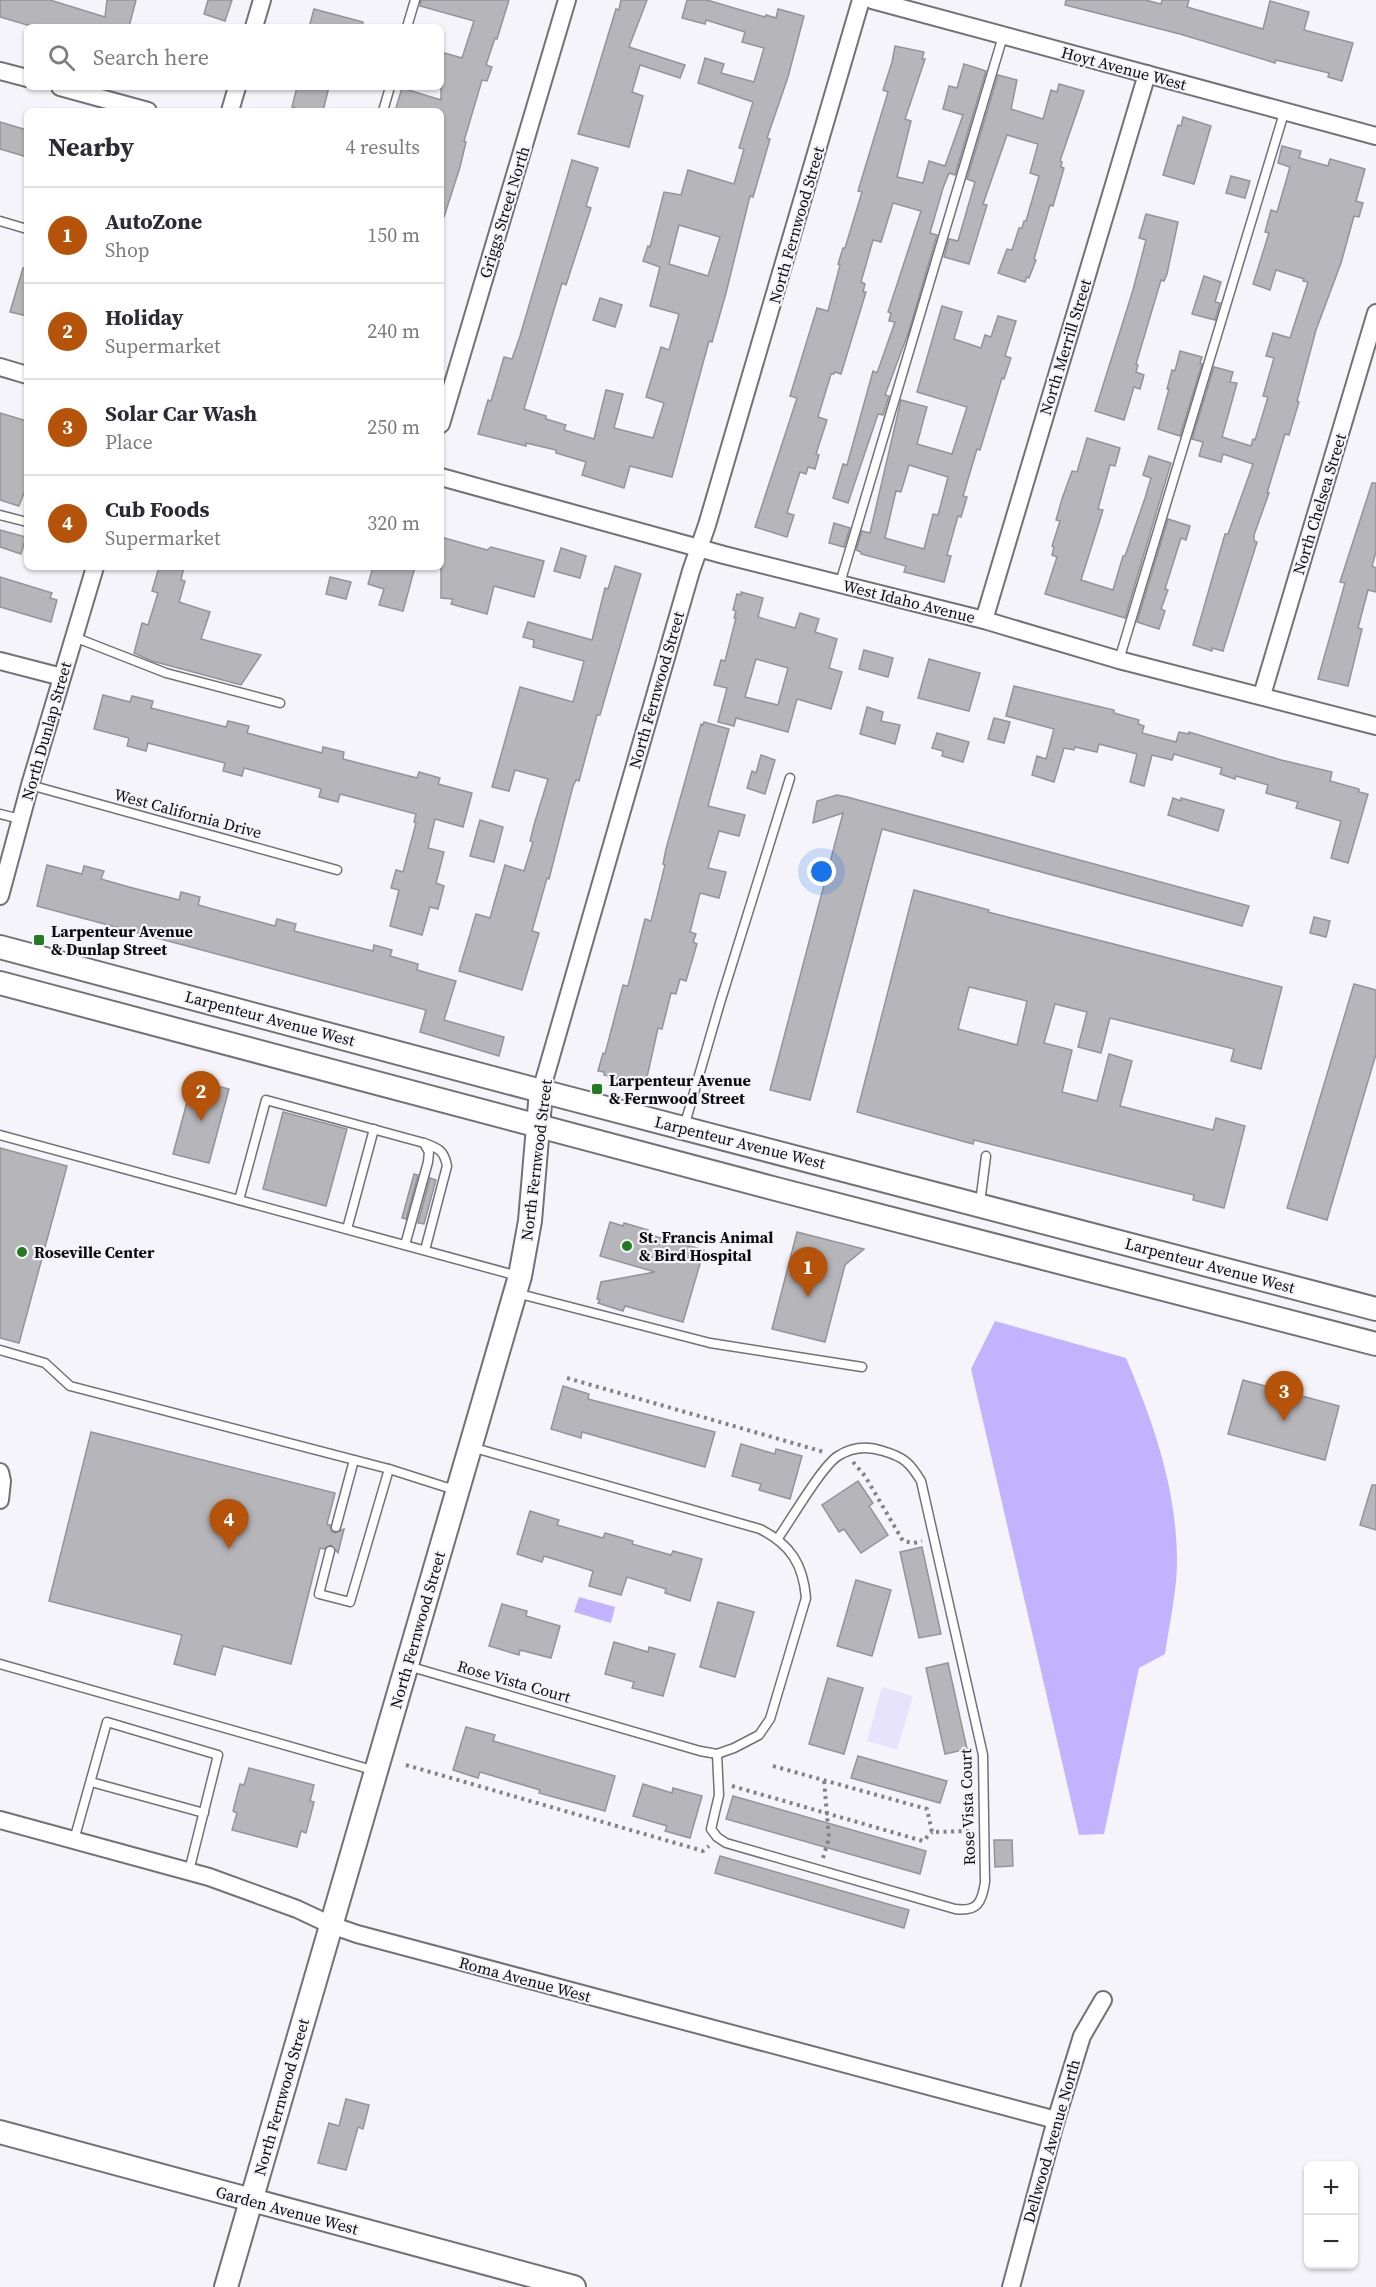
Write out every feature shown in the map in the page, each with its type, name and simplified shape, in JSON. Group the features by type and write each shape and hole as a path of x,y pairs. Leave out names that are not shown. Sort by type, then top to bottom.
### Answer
{"main road":[{"name":"Larpenteur Avenue West","path":"0,947 1376,1309"},
{"path":"0,983 537,1126 1376,1344"},
{"name":"North Fernwood Street","path":"226,2287 518,1285 530,1221 541,1091"},
{"name":"Garden Avenue West","path":"0,2132 574,2287"}],"street":[{"path":"255,24 262,0"},
{"name":"Griggs Street North","path":"444,414 567,0"},
{"name":"North Fernwood Street","path":"541,1091 861,0"},
{"name":"Hoyt Avenue West","path":"872,0 1376,136"},
{"path":"0,71 24,77"},
{"name":"North Merrill Street","path":"984,620 1147,74"},
{"path":"71,90 137,108"},
{"path":"231,108 236,90"},
{"name":"North Chelsea Street","path":"1262,696 1376,313"},
{"path":"0,367 24,374"},
{"name":"West Idaho Avenue","path":"444,478 699,547 984,620 1119,660 1376,726"},
{"name":"North Dunlap Street","path":"0,896 20,819 94,570"},
{"path":"0,661 62,677"},
{"path":"0,1472 2,1480 0,1500"},
{"name":"Roma Avenue West","path":"0,1820 189,1871 297,1909 331,1925 1056,2120"},
{"name":"Dellwood Avenue North","path":"1011,2287 1056,2120 1082,2036 1103,2000"}],"lane":[{"path":"408,24 415,0"},
{"path":"840,583 1003,36"},
{"path":"384,108 389,90"},
{"path":"1119,660 1284,113"},
{"path":"0,221 24,228"},
{"path":"0,515 24,521"},
{"path":"74,637 166,673 280,702"},
{"path":"684,1128 790,778"},
{"name":"West California Drive","path":"30,785 337,870"},
{"path":"0,814 20,819"},
{"path":"239,1200 266,1100 374,1129 439,1148 445,1155 447,1166 425,1250"},
{"path":"347,1229 374,1129"},
{"path":"0,1135 425,1250 518,1285 710,1344 862,1367"},
{"path":"405,1245 428,1162 429,1152 424,1143"},
{"path":"980,1204 986,1156"},
{"path":"0,1350 45,1363 70,1386 390,1469 458,1491"},
{"path":"471,1447 760,1529 778,1539 794,1555 804,1578 806,1598 770,1719 759,1735 717,1754 719,1795 711,1829 720,1838"},
{"name":"Rose Vista Court","path":"720,1838 726,1843 955,1909 968,1910 978,1905 983,1895 983,1755 921,1481 909,1462 875,1448 858,1448 838,1456"},
{"path":"778,1539 827,1466 838,1456"},
{"path":"336,1527 354,1460"},
{"path":"330,1551 319,1594 350,1602 390,1469"},
{"path":"0,1664 376,1771"},
{"name":"Rose Vista Court","path":"407,1665 689,1748 717,1754"},
{"path":"74,1840 107,1722 218,1755 189,1871"},
{"path":"91,1782 204,1813"}],"path":[{"path":"567,1378 850,1460 865,1476 903,1541 914,1543 934,1539"},
{"path":"406,1765 703,1851 720,1838"},
{"path":"773,1766 927,1809 932,1832"},
{"path":"820,1870 829,1838 824,1780"},
{"path":"730,1785 923,1841 932,1832 984,1831"}],"shaded area":[{"path":"995,1321 1126,1358 1146,1408 1168,1483 1176,1535 1177,1573 1165,1654 1139,1668 1104,1834 1079,1835 971,1369"},
{"path":"579,1597 615,1607 611,1623 574,1612"},
{"path":"882,1687 913,1696 897,1750 867,1741"}],"building":[{"path":"0,0 50,0 105,17 107,0 136,0 130,24 24,24 0,17"},
{"path":"208,0 232,0 225,21 204,14"},
{"path":"421,0 509,0 486,65 492,67 487,81 482,80 464,141 466,142 460,167 444,217 444,108 396,108 401,90 441,100 441,90 444,90 444,53 462,58 474,21 420,6"},
{"path":"621,0 647,0 629,47 685,65 680,78 640,65 632,92 643,96 629,147 578,134 616,9 619,10"},
{"path":"687,0 707,0 765,17 766,15 776,18 778,9 804,16 788,77 767,138 770,139 753,197 750,196 726,293 712,342 709,341 672,477 630,466 624,488 582,475 586,462 556,453 556,450 526,443 526,446 478,434 504,357 512,359 520,336 572,160 598,168 586,206 591,208 566,285 562,283 524,409 566,425 564,430 594,439 606,390 623,394 614,428 653,438 664,403 646,397 661,347 669,350 679,314 650,306 660,267 643,261 648,246 650,247 664,192 681,195 688,170 734,184 744,149 739,148 753,102 698,83 705,58 724,64 721,73 754,82 764,48 742,42 745,32 706,20 705,24 682,18","holes":["679,225 720,237 708,276 669,264"]},
{"path":"1066,0 1145,0 1161,4 1162,0 1189,0 1187,7 1263,29 1270,1 1309,12 1304,30 1353,43 1342,81 1328,77 1329,73 1276,60 1275,63 1180,34 1065,5"},
{"path":"314,9 363,22 363,24 310,24"},
{"path":"895,46 924,52 922,59 925,59 905,119 911,121 897,177 923,183 929,161 945,166 963,115 943,109 949,86 957,88 964,64 986,71 955,175 949,173 943,188 930,233 937,235 909,331 885,395 889,396 883,415 878,414 848,503 833,498 843,464 847,465 873,371 877,373 895,322 889,321 891,313 888,312 921,211 893,203 881,242 873,240 861,282 865,284 863,292 866,292 841,374 835,372 831,374 818,417 827,420 816,454 819,455 815,469 808,467 806,474 800,472 787,513 794,515 787,537 755,527 797,398 790,396 817,308 828,311 840,265 838,264 862,192 858,191 888,92 883,90"},
{"path":"998,75 1017,80 1011,109 1043,119 1051,90 1057,92 1059,84 1084,91 1060,161 1062,162 1061,167 1064,168 1053,206 1050,205 1034,259 1036,260 1025,282 998,273 1007,249 1012,250 1019,228 1022,228 1026,221 1039,176 1030,173 1038,144 1007,135 983,204 987,205 969,264 944,257 949,239 958,241 975,182 967,179"},
{"path":"296,90 328,90 324,108 292,107"},
{"path":"1183,117 1211,126 1194,184 1163,175 1178,125 1181,126"},
{"path":"0,122 24,129 24,156 0,149"},
{"path":"1282,146 1301,151 1299,158 1328,166 1330,159 1365,169 1356,201 1363,203 1359,217 1354,216 1341,263 1316,330 1297,401 1299,402 1289,435 1285,434 1267,493 1269,493 1254,535 1254,541 1257,542 1223,651 1212,648 1212,651 1193,645 1225,534 1228,534 1253,464 1223,454 1221,462 1199,456 1203,442 1192,439 1214,367 1233,372 1230,382 1237,383 1222,437 1251,446 1253,439 1255,440 1268,397 1263,396 1274,358 1266,356 1273,333 1290,338 1308,282 1276,270 1270,290 1253,284 1269,233 1265,232 1271,210 1277,212 1290,167 1278,163"},
{"path":"1231,176 1250,181 1245,198 1226,193"},
{"path":"1146,214 1178,222 1167,274 1164,281 1161,280 1136,364 1138,365 1136,372 1144,375 1140,389 1134,387 1124,420 1095,411 1133,290 1146,240 1139,238"},
{"path":"23,268 24,268 24,315 10,312"},
{"path":"1204,276 1221,282 1215,302 1220,303 1215,320 1192,314"},
{"path":"600,298 622,305 615,327 593,320"},
{"path":"942,306 962,312 954,339 981,348 985,335 991,337 998,316 1016,321 1005,356 1011,358 1004,379 1002,378 980,450 977,449 963,496 967,497 961,517 958,516 947,555 951,556 944,582 904,572 906,566 861,554 856,550 862,531 870,533 901,400 927,407 917,444 952,454 967,407 917,392","holes":["909,465 948,477 938,515 933,514 924,549 885,538 896,491 901,492"]},
{"path":"1180,351 1202,357 1200,363 1202,364 1180,436 1158,429 1172,370 1175,371"},
{"path":"0,413 24,420 24,493 19,506 0,500"},
{"path":"1087,438 1120,448 1115,466 1110,465 1098,509 1103,510 1081,580 1113,590 1151,478 1143,475 1149,456 1171,463 1125,618 1045,594 1057,557 1052,555 1054,547 1052,546 1060,521 1056,520 1072,471 1077,472"},
{"path":"1372,483 1376,483 1376,552 1372,566 1376,568 1376,592 1368,590 1358,628 1362,629 1348,686 1318,679 1345,583 1340,582"},
{"path":"1168,519 1190,526 1186,540 1181,538 1165,589 1168,590 1161,609 1165,611 1159,629 1137,622"},
{"path":"834,523 850,528 844,547 829,543"},
{"path":"0,530 24,536 21,554 0,547"},
{"path":"444,538 487,550 491,547 544,561 534,597 494,586 487,614 451,604 453,599 441,598"},
{"path":"561,548 586,556 580,578 554,571"},
{"path":"615,566 641,574 579,781 576,780 573,786 549,879 547,878 532,931 539,933 522,990 459,971 476,914 490,918 505,865 524,871 533,842 530,841 534,825 548,779 515,770 509,791 492,787 520,687 573,702 584,661 533,647 534,640 523,637 528,622 592,640 605,588 608,589"},
{"path":"158,570 183,570 181,580 185,581 179,602 210,612 201,639 261,655 241,685 152,661 134,653 142,623 148,625 158,593 152,591"},
{"path":"372,570 414,570 403,611 379,605 384,589 368,584"},
{"path":"0,577 52,593 50,598 57,600 51,622 0,607"},
{"path":"330,577 351,582 346,599 326,594"},
{"path":"741,592 763,598 758,617 795,628 800,613 819,619 815,632 837,639 829,668 842,672 831,709 797,699 788,732 736,718 734,726 718,722 727,688 714,685 721,660 725,661 736,618 734,618 736,611 733,610 737,594 741,595","holes":["756,659 788,668 778,705 745,697"]},
{"path":"864,650 893,658 888,677 859,669"},
{"path":"929,659 980,673 969,711 918,698"},
{"path":"1014,686 1114,710 1114,713 1139,720 1138,724 1144,726 1142,733 1176,742 1179,732 1189,734 1189,732 1281,760 1332,772 1330,781 1359,789 1359,792 1368,794 1348,863 1331,858 1341,821 1296,808 1298,802 1266,793 1268,785 1236,776 1235,779 1220,774 1222,768 1174,754 1172,760 1152,755 1144,786 1130,782 1137,754 1099,744 1097,752 1075,747 1074,750 1064,748 1054,782 1032,775 1037,756 1046,759 1054,729 1006,716"},
{"path":"103,695 130,702 132,696 153,701 151,708 226,727 228,721 249,726 247,733 322,753 323,747 344,752 343,759 417,778 419,772 440,778 438,784 472,793 463,827 435,819 428,848 444,852 436,883 444,886 438,909 430,907 422,935 390,926 399,890 391,888 396,870 403,872 416,823 414,822 416,814 340,794 338,802 319,797 321,789 244,768 242,776 223,771 225,763 148,743 146,751 127,746 129,738 94,729"},
{"path":"867,707 883,712 881,721 900,725 895,744 860,734"},
{"path":"994,718 1010,722 1004,743 988,739"},
{"path":"704,722 729,729 708,806 745,815 739,836 719,831 708,868 726,872 719,898 700,893 690,932 696,934 693,942 697,944 686,981 680,979 676,994 671,993 662,1029 658,1028 645,1086 604,1075 604,1072 598,1071 603,1053 605,1054 623,985 628,986 645,919 651,921 665,865 663,864 666,849 701,724 703,725"},
{"path":"937,733 969,742 963,762 942,756 943,751 932,748"},
{"path":"761,755 775,760 765,794 747,788 752,771 756,773"},
{"path":"837,795 1249,906 1242,926 882,829 810,1100 770,1090 843,813 813,823 817,801"},
{"path":"1173,798 1181,801 1181,798 1224,810 1218,831 1168,815"},
{"path":"480,820 503,827 494,862 470,856"},
{"path":"47,865 82,874 84,866 104,871 101,879 129,887 179,900 181,892 200,897 198,905 275,926 277,919 296,924 294,931 373,951 374,945 392,950 390,956 418,964 417,970 456,981 444,1020 504,1037 499,1056 420,1032 426,1010 37,906"},
{"path":"914,890 989,910 988,912 1282,987 1261,1069 1231,1061 1234,1049 1110,1018 1101,1053 1078,1047 1087,1012 1055,1004 1044,1043 1072,1050 1062,1092 1097,1101 1109,1054 1132,1061 1120,1106 1213,1130 1216,1118 1245,1126 1224,1208 1193,1200 1194,1195 974,1140 973,1144 857,1112","holes":["969,987 1027,1001 1017,1045 958,1029"]},
{"path":"1314,917 1330,921 1326,937 1310,933"},
{"path":"1354,984 1376,990 1376,1054 1327,1220 1287,1208"},
{"path":"193,1080 229,1089 209,1163 173,1154"},
{"path":"283,1112 347,1129 326,1206 263,1189"},
{"name":"Roseville Center","path":"0,1148 67,1166 19,1343 0,1338"},
{"path":"414,1174 418,1175 406,1219 402,1218"},
{"path":"430,1178 436,1180 424,1224 418,1223"},
{"path":"610,1222 623,1226 624,1223 648,1230 647,1233 654,1236 704,1250 683,1322 625,1306 623,1311 598,1303 601,1282 655,1272 600,1256"},
{"path":"797,1232 864,1249 845,1265 825,1342 772,1329"},
{"path":"1243,1380 1339,1406 1325,1460 1228,1434"},
{"path":"563,1386 589,1394 588,1399 715,1432 705,1467 582,1432 581,1438 551,1429"},
{"path":"91,1432 335,1493 327,1524 335,1533 344,1529 338,1553 331,1545 324,1549 320,1548 291,1664 223,1646 215,1675 174,1664 182,1635 49,1601"},
{"path":"741,1444 775,1454 776,1449 802,1456 790,1499 759,1490 761,1484 732,1476"},
{"path":"858,1481 873,1503 869,1506 888,1535 861,1553 844,1529 839,1532 822,1505"},
{"path":"1372,1485 1376,1485 1376,1530 1360,1525"},
{"path":"530,1511 559,1520 557,1525 603,1538 605,1533 633,1541 632,1544 671,1555 673,1551 702,1559 690,1601 665,1593 666,1589 627,1577 621,1595 589,1586 593,1571 544,1556 542,1562 517,1554"},
{"path":"922,1547 941,1634 919,1638 900,1552"},
{"path":"856,1580 891,1590 872,1656 837,1646"},
{"path":"718,1602 754,1612 735,1677 700,1667"},
{"path":"502,1604 527,1611 526,1616 560,1626 551,1658 520,1650 519,1655 489,1646"},
{"path":"614,1642 648,1652 649,1647 675,1654 663,1696 632,1688 634,1682 605,1674"},
{"path":"948,1663 967,1749 945,1754 926,1668"},
{"path":"828,1678 863,1688 844,1754 809,1744"},
{"path":"466,1727 495,1735 493,1741 615,1776 605,1811 539,1793 540,1790 480,1772 478,1778 453,1770"},
{"path":"858,1756 947,1781 940,1803 851,1778"},
{"path":"249,1768 314,1785 310,1801 314,1802 306,1833 301,1831 297,1847 232,1830 237,1813 233,1811 240,1784 244,1785"},
{"path":"643,1784 672,1793 673,1788 702,1796 690,1838 665,1831 667,1826 633,1816"},
{"path":"733,1796 926,1851 920,1874 726,1819"},
{"path":"994,1840 1012,1840 1013,1866 995,1867"},
{"path":"720,1856 909,1910 904,1928 715,1873"},
{"path":"346,2099 369,2105 363,2129 358,2127 346,2170 318,2163 329,2123 339,2126"}],"place":[{"name":"Larpenteur Avenue & Dunlap Street","path":"39,940"},
{"name":"Larpenteur Avenue & Fernwood Street","path":"597,1089"},
{"name":"Holiday","path":"201,1121"},
{"name":"St. Francis Animal & Bird Hospital","path":"627,1246"},
{"name":"Roseville Center","path":"22,1252"},
{"name":"AutoZone","path":"808,1297"},
{"name":"Solar Car Wash","path":"1284,1421"},
{"name":"Cub Foods","path":"229,1549"}]}
